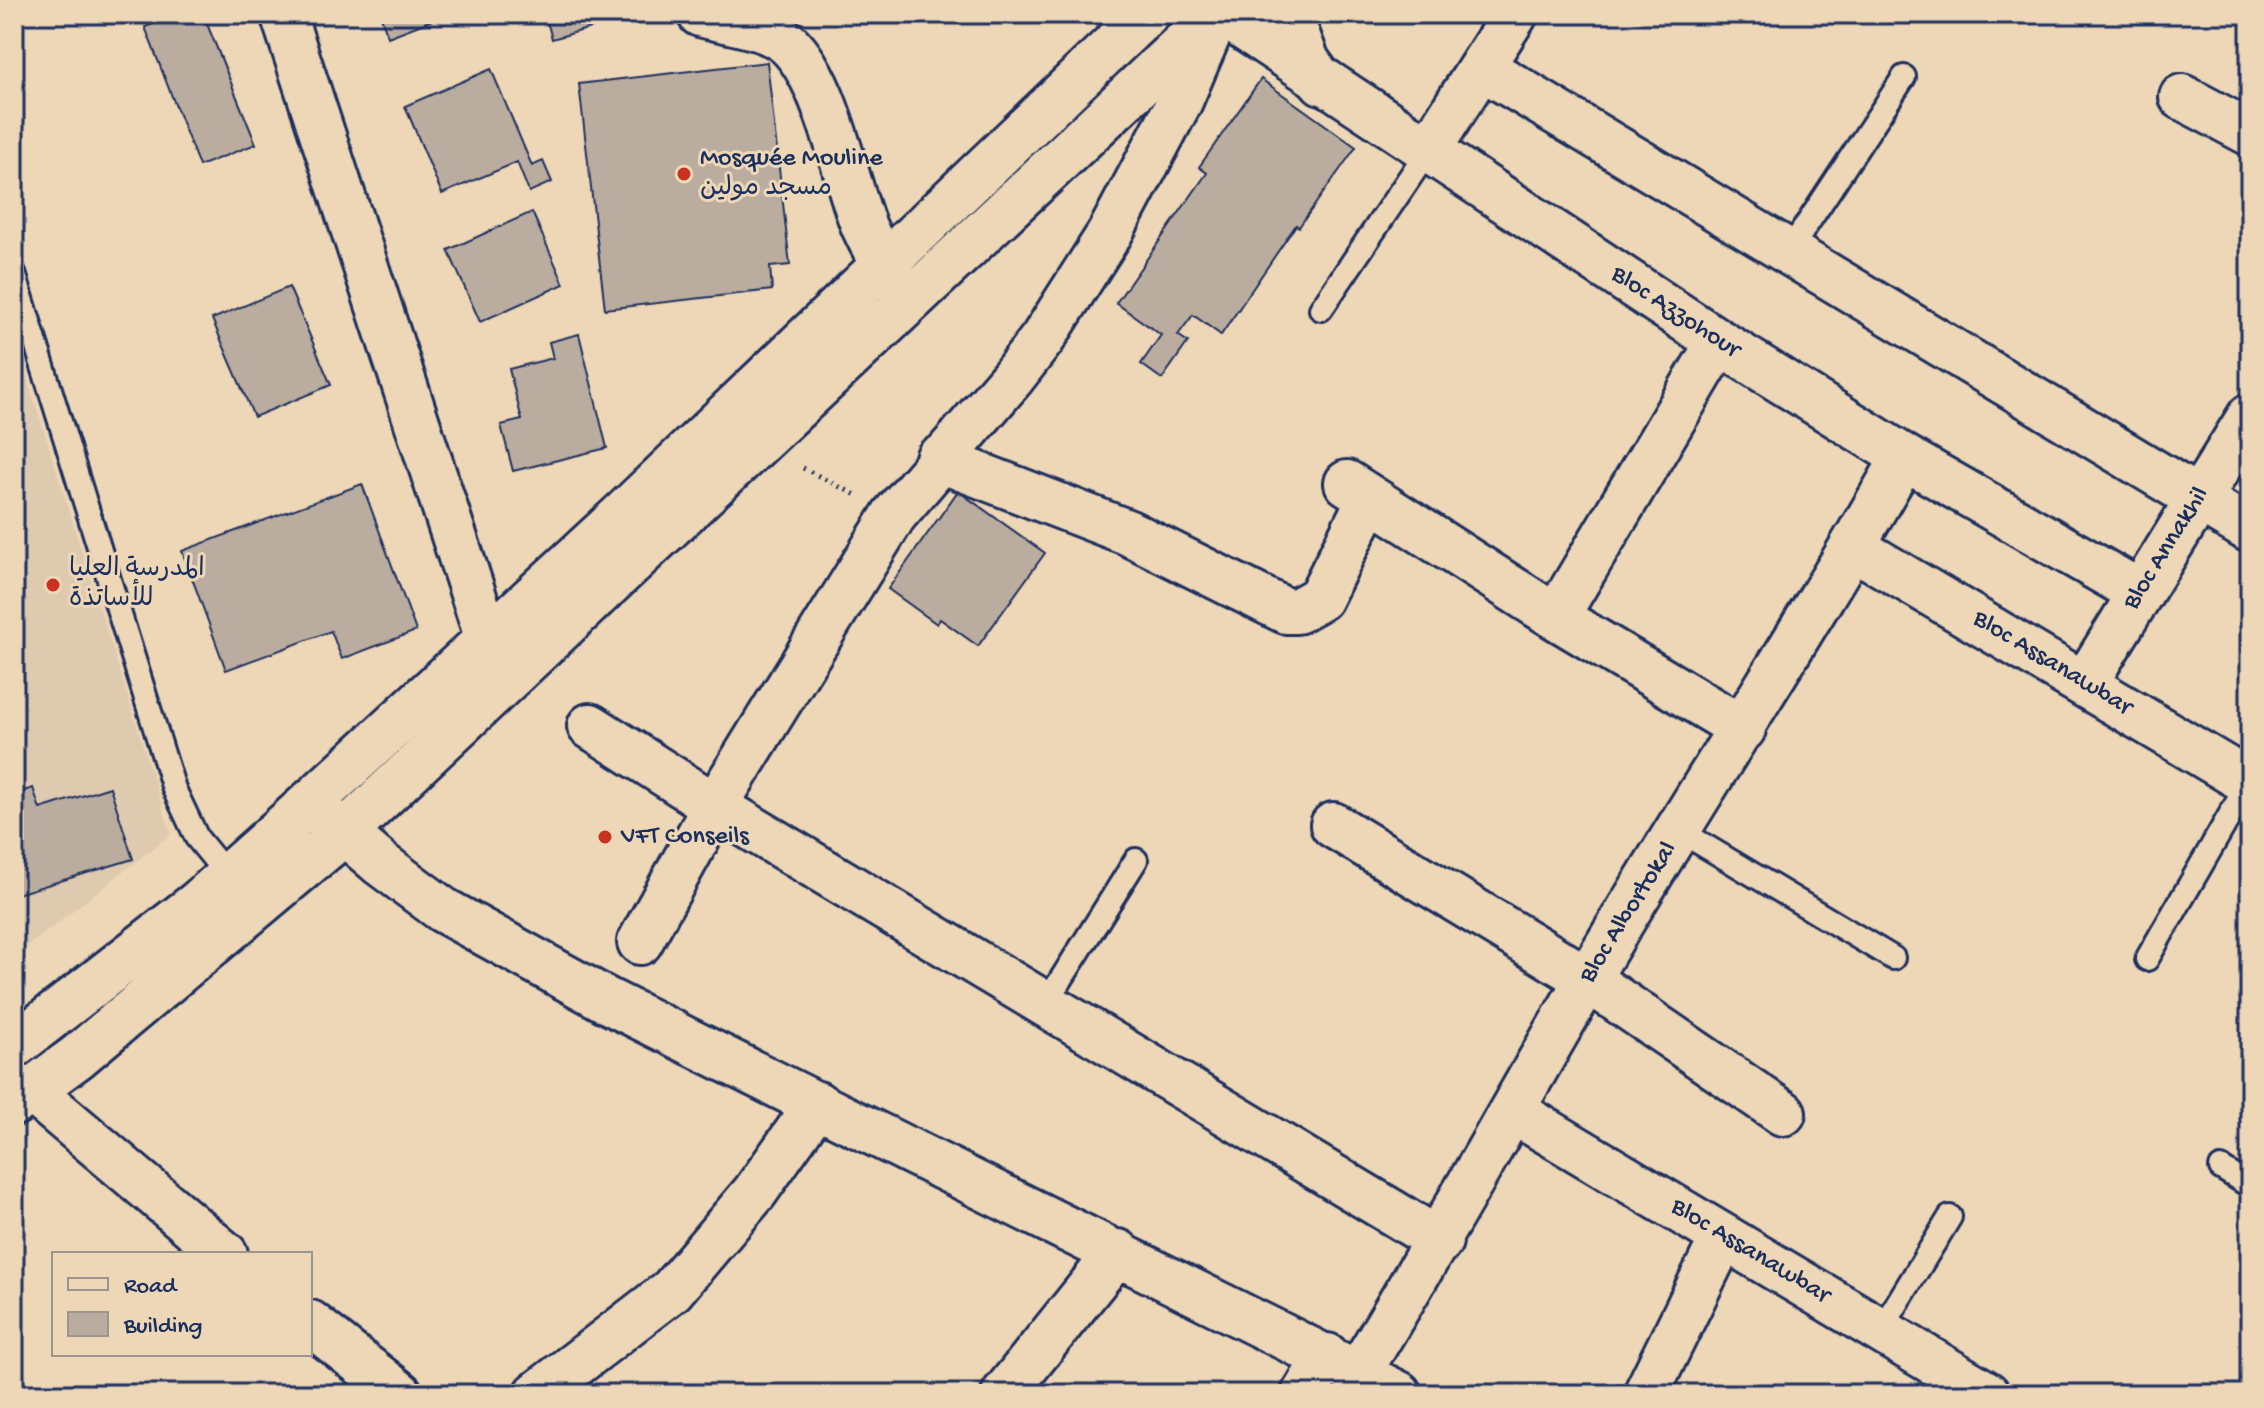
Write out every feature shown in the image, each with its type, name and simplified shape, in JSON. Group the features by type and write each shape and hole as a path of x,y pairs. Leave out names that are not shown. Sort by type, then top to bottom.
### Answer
{"street":[{"path":"283,14 503,683"},
{"path":"700,14 779,37 796,50 813,77 864,227 883,265 911,301"},
{"path":"14,1046 125,961 310,803 624,513 1146,14"},
{"path":"222,1252 23,1097 77,1057 344,833 1218,14"},
{"path":"640,942 715,806 894,515 938,459 990,405 1043,338 1110,233 1180,101 1218,14"},
{"name":"Bloc Azzohour","path":"1218,14 1719,342 1904,457 2139,592"},
{"path":"1289,14 1296,38 1322,82"},
{"path":"1427,152 1515,14"},
{"path":"1483,68 2250,530"},
{"path":"2182,97 2250,133"},
{"path":"1556,617 1719,342"},
{"name":"Bloc Annakhil","path":"2085,683 2250,416"},
{"name":"Bloc Albortokal","path":"1304,1394 1343,1364 1440,1241 1587,979 1743,729 1904,457"},
{"path":"938,459 1127,532 1286,611 1297,611 1320,598 1358,490 1556,617 1743,729"},
{"name":"Bloc Assanawbar","path":"1853,547 2250,783"},
{"path":"590,726 715,806 1440,1241"},
{"path":"310,803 443,910 608,1001 1399,1394"},
{"path":"1333,825 1587,979 1783,1113"},
{"path":"537,1394 672,1290 755,1192 817,1104"},
{"name":"Bloc Assanawbar","path":"1513,1111 1987,1394"},
{"path":"1646,1394 1723,1237"},
{"path":"1004,1394 1118,1252"},
{"path":"312,1325 400,1394"}],"lane":[{"path":"1788,253 1904,77"},
{"path":"1321,309 1427,152"},
{"path":"14,273 174,789 197,838 228,876"},
{"path":"2147,959 2250,783"},
{"path":"1680,831 1893,958"},
{"path":"1045,1005 1136,860"},
{"path":"2221,1168 2250,1186"},
{"path":"1881,1330 1950,1217"}],"path":[{"path":"803,468 894,515"}],"shaded area":[{"name":"المدرسة العليا للأساتذة","path":"14,336 171,834 14,957"}],"building":[{"path":"180,14 203,14 256,144 199,166 145,27"},
{"path":"380,14 448,14 388,37"},
{"path":"545,14 618,14 619,20 552,39"},
{"name":"Mosquée Mouline مسجد مولين","path":"767,62 790,265 770,267 772,290 605,309 579,84"},
{"path":"491,69 532,166 543,161 552,182 529,192 517,162 442,194 405,106"},
{"path":"1261,79 1356,147 1299,227 1296,225 1221,335 1193,315 1178,335 1188,342 1162,379 1141,364 1161,335 1116,303 1207,173 1199,167"},
{"path":"532,212 564,284 480,322 448,250"},
{"path":"289,287 331,385 254,417 212,319"},
{"path":"579,334 607,448 513,471 501,425 522,420 509,369 553,358 549,342"},
{"path":"362,484 416,631 342,659 331,631 226,670 182,551"},
{"path":"958,491 1045,553 978,646 940,619 937,624 888,589"},
{"path":"110,787 133,859 14,895 14,794 33,788 40,809"}],"place":[{"name":"Mosquée Mouline مسجد مولين","path":"684,174"},
{"name":"المدرسة العليا للأساتذة","path":"53,585"},
{"name":"VFT Conseils","path":"605,837"}]}
